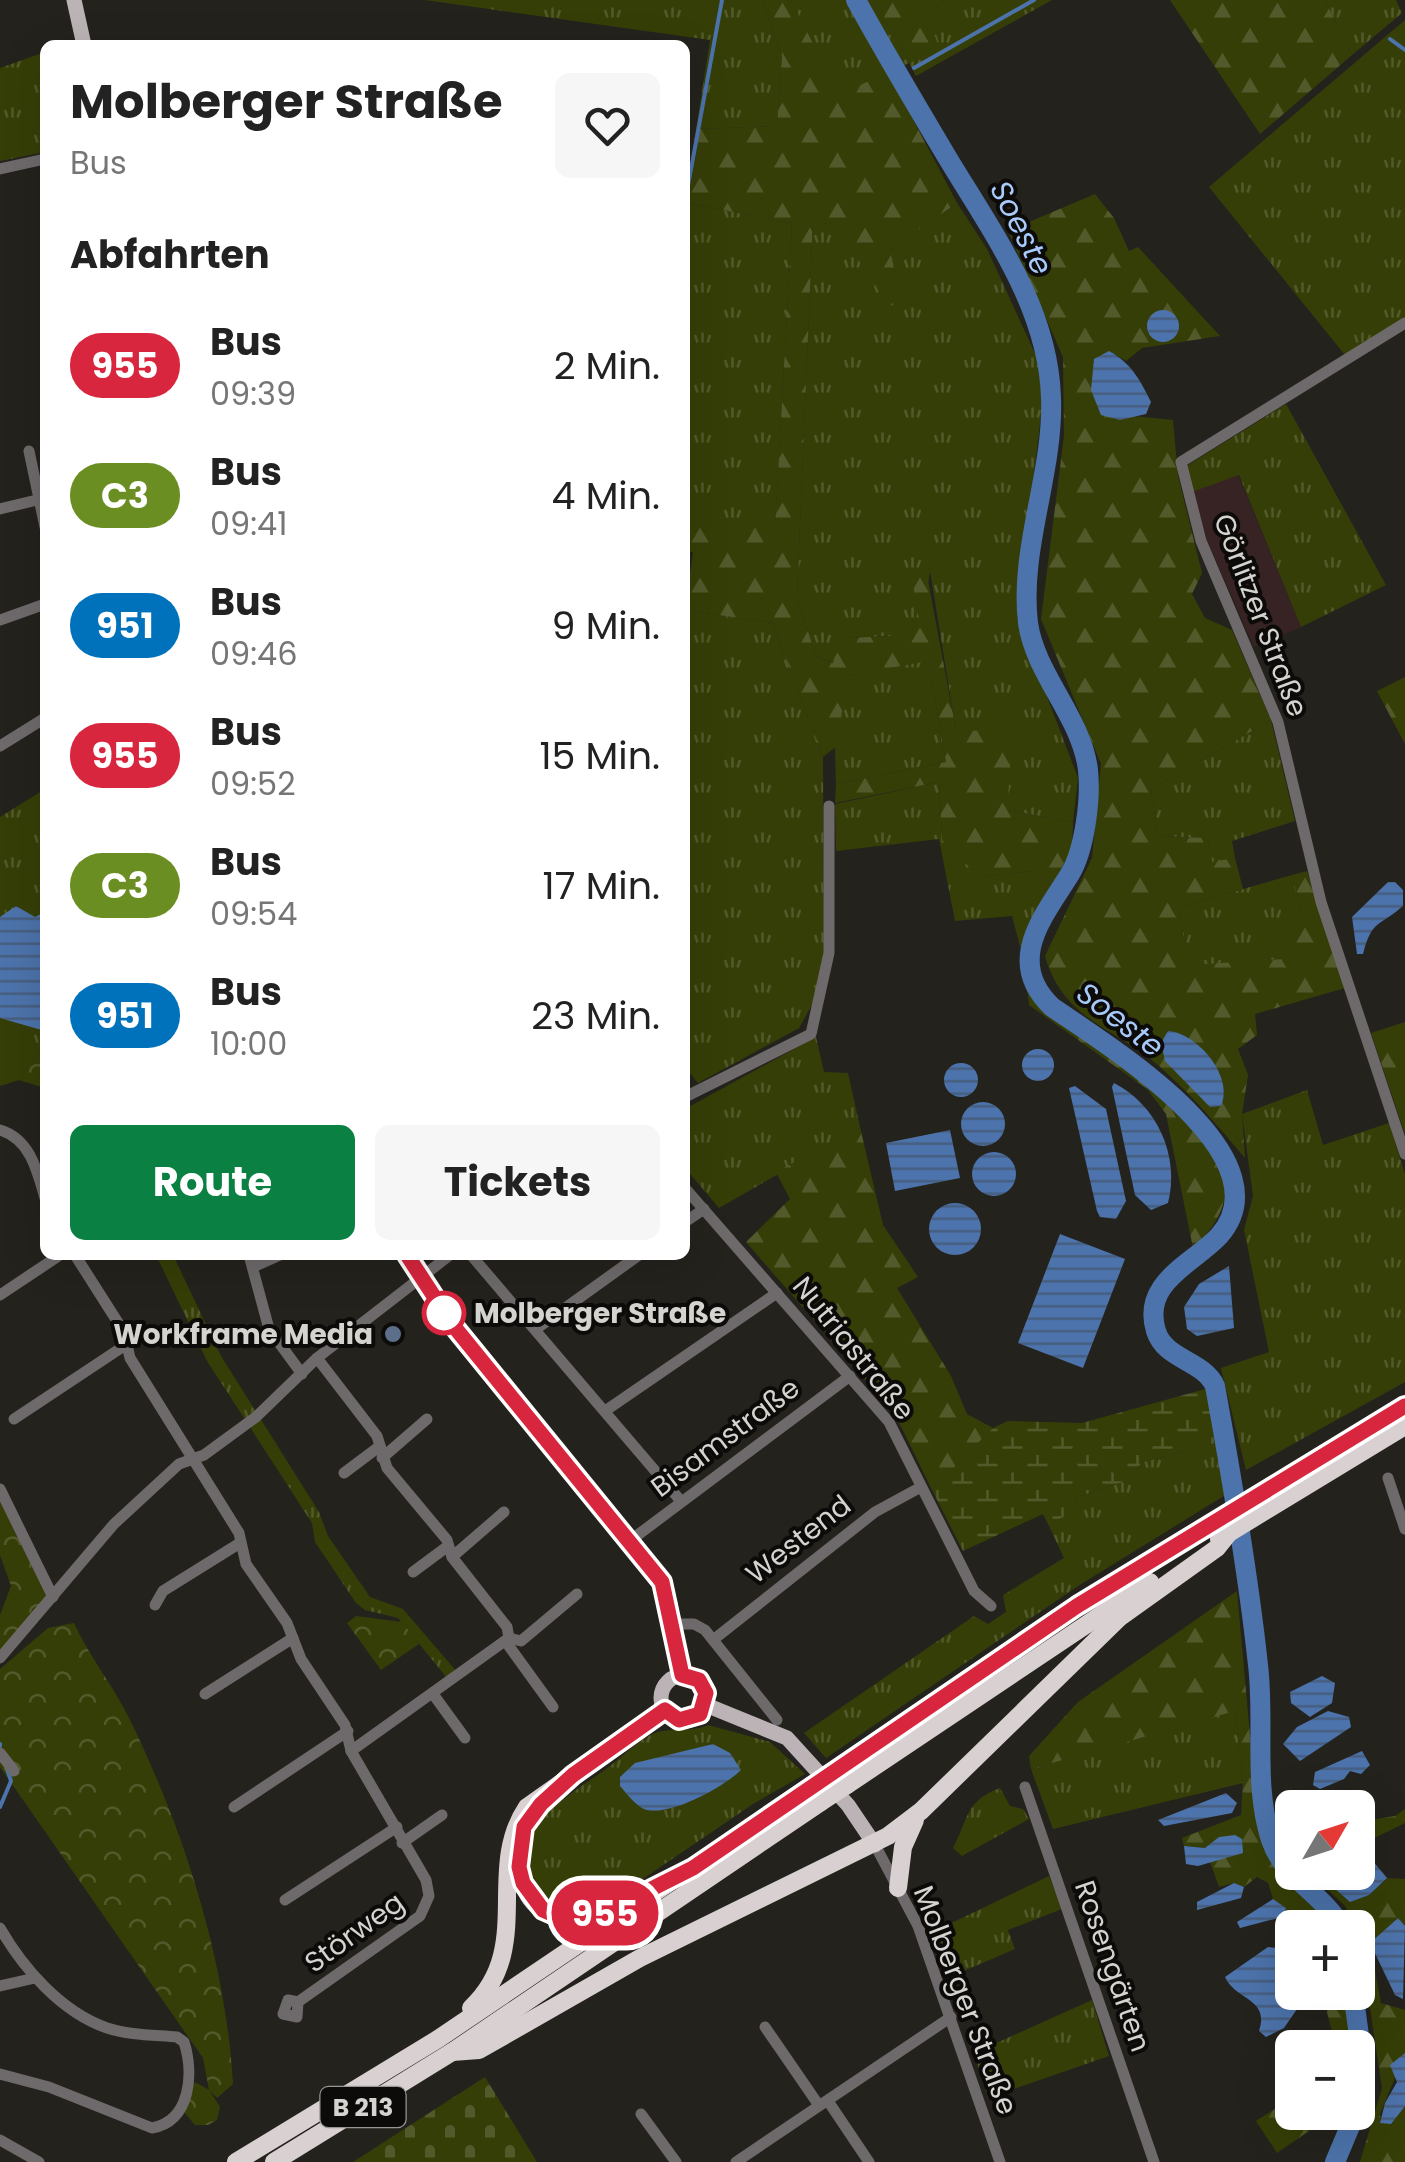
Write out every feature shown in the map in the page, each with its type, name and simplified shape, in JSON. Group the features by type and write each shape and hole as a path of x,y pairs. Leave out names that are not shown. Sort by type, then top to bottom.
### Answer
{"highway":[{"name":"B 213","path":"1255,1506 1405,1406"},
{"name":"B 213","path":"274,2162 1224,1524 1405,1426"},
{"name":"B 213","path":"445,2046 479,2050 640,1958 875,1845 921,1812 1120,1618 1218,1548 1224,1524"},
{"path":"573,1775 665,1710"},
{"name":"B 213","path":"573,1775 541,1804 520,1840 523,1883 543,1910 566,1920 596,1917 693,1868 816,1795"},
{"name":"B 213","path":"445,2046 484,1996 507,1950 516,1825 527,1807 573,1775"},
{"name":"B 213","path":"898,1888 902,1847 921,1812"},
{"name":"B 213","path":"236,2162 445,2046 693,1868"}],"main road":[{"path":"74,0 83,40"},
{"path":"410,1260 420,1279 662,1582 682,1675"},
{"path":"692,1676 704,1686 706,1705 700,1714 686,1721 665,1710 662,1691 670,1679 692,1676"},
{"name":"Molberger Straße","path":"706,1705 787,1738 848,1805 875,1845"}],"street":[{"path":"0,169 40,159"},
{"name":"Görlitzer Straße","path":"1405,323 1181,462 1201,541 1278,722 1321,902 1405,1154"},
{"path":"28,452 40,492"},
{"path":"0,509 40,499"},
{"path":"0,620 40,606"},
{"path":"0,746 40,721"},
{"path":"690,1094 811,1034 829,953 829,806"},
{"path":"0,1130 15,1134 40,1175"},
{"name":"Nutriastraße","path":"690,1194 889,1422 974,1591 991,1606"},
{"path":"690,1219 704,1209"},
{"path":"0,1295 52,1260"},
{"name":"Störweg","path":"79,1260 127,1344 130,1358 239,1533 246,1564 293,1638 301,1660 348,1731 351,1752 426,1880 426,1910 298,2002"},
{"path":"1,1658 114,1524 179,1464 258,1415 316,1358 444,1260"},
{"path":"475,1260 680,1500"},
{"path":"536,1328 632,1260"},
{"path":"251,1261 268,1329 302,1374"},
{"path":"605,1411 777,1293"},
{"path":"14,1420 127,1344"},
{"path":"316,1358 377,1436 381,1452 508,1627 508,1640 553,1707"},
{"name":"Bisamstraße","path":"631,1540 850,1376"},
{"path":"344,1473 427,1419"},
{"path":"1388,1478 1405,1529"},
{"name":"Westend","path":"712,1640 789,1575 875,1512 920,1488"},
{"path":"0,1489 53,1596"},
{"path":"413,1572 450,1552 504,1512"},
{"path":"155,1605 163,1591 240,1542"},
{"path":"351,1752 508,1640 522,1640 576,1594"},
{"path":"674,1624 694,1624 712,1640 777,1720"},
{"path":"204,1694 293,1638"},
{"path":"433,1694 465,1738"},
{"path":"234,1807 348,1731"},
{"path":"0,1753 14,1772"},
{"name":"Rosengärten","path":"1026,1787 1154,2162"},
{"path":"402,1842 442,1815"},
{"path":"286,1900 397,1826"},
{"name":"Molberger Straße","path":"875,1845 898,1888 951,2017 1000,2162"},
{"path":"0,1928 34,1978 108,2029 177,2037 184,2042 189,2082 175,2124 152,2128 49,2087 0,2074"},
{"path":"0,1986 34,1978"},
{"path":"736,2162 951,2017"},
{"path":"765,2027 869,2162"},
{"path":"642,2114 676,2162"},
{"path":"0,2140 39,2162"}],"shaded area":[{"path":"1238,475 1301,627 1254,647 1206,538 1192,492"}],"green space":[{"path":"425,0 762,0 782,56 777,126 696,129 710,40"},
{"path":"762,0 791,0 839,95 888,72 957,203 890,250 902,303 889,306 837,228 813,218 797,597 816,656 833,663 836,648 846,638 891,636 902,625 922,627 914,583 924,559 956,730 1013,732 1007,810 1073,822 1072,849 1052,886 1033,871 984,876 964,863 942,840 939,782 835,803 836,784 946,762 928,661 846,676 838,745 823,757 772,623 690,611 690,513 775,526 792,223 690,204 696,129 777,126 782,56"},
{"path":"791,0 873,0 910,63 928,18 944,0 1052,0 916,76 909,63 839,96"},
{"path":"873,0 944,0 928,18 939,47 910,63"},
{"path":"1170,0 1325,0 1352,55 1260,134"},
{"path":"1325,0 1396,0 1402,13 1352,55"},
{"path":"1405,20 1405,318 1345,355 1209,187"},
{"path":"40,54 40,153 0,161 0,68"},
{"path":"1095,194 1114,218 1129,251 1138,247 1220,336 1142,348 1126,361 1109,351 1133,416 1173,420 1178,476 1202,573 1192,594 1205,618 1232,630 1271,720 1151,789 1158,836 1208,838 1212,862 1235,858 1243,889 1177,908 1190,965 1283,959 1276,920 1302,914 1292,875 1307,871 1345,988 1255,1014 1257,1035 1238,1049 1248,1075 1242,1114 1245,1158 1159,1066 1077,1009 1053,978 1045,956 1092,858 1101,764 1041,619 1064,436 1063,357 1008,231"},
{"path":"957,203 987,249 1037,358 1043,398 1017,618 1078,778 1073,822 1007,810 956,731 930,571 922,627 891,636 846,638 834,663 816,656 797,597 813,218 837,228 901,302 890,250"},
{"path":"690,204 792,223 775,527 690,513"},
{"path":"1286,404 1386,585 1301,627 1239,475 1192,492 1185,467"},
{"path":"690,611 772,623 823,757 824,954 814,1001 799,1028 698,1083 690,1073"},
{"path":"928,660 946,762 836,784 835,748 846,676"},
{"path":"1405,677 1405,744 1377,691"},
{"path":"1271,720 1295,821 1232,841 1235,858 1212,863 1208,838 1158,836 1151,789"},
{"path":"939,782 942,839 984,876 1033,871 1052,886 1031,926 1024,961 1012,916 955,921 939,839 836,851 835,804"},
{"path":"40,792 40,1086 19,1080 0,1086 0,817"},
{"path":"1292,875 1302,914 1284,959 1190,966 1177,908"},
{"path":"1024,961 1043,1003 1181,1110 1209,1141 1225,1175 1221,1211 1193,1248 1166,1114 1147,1089 1029,1005"},
{"path":"1405,1022 1405,1134 1371,1033"},
{"path":"816,1037 824,1072 848,1073 860,1127 719,1208 690,1174 690,1106"},
{"path":"40,1053 40,1082 19,1076 0,1083 0,1054"},
{"path":"1307,1090 1323,1145 1389,1123 1405,1174 1405,1382 1246,1470 1221,1368 1269,1352 1244,1230 1253,1196 1242,1114"},
{"path":"860,1127 883,1225 918,1277 897,1288 951,1376 967,1414 993,1428 932,1490 894,1412 746,1242 790,1199 776,1172"},
{"path":"158,1260 175,1260 221,1356 319,1512 328,1536 370,1597 403,1609 457,1672 447,1678 398,1618 365,1610 356,1603 315,1542 312,1523 207,1361"},
{"path":"1209,1388 1216,1443 1143,1462 1123,1482 1077,1497 1074,1510 1049,1526 1043,1514 963,1551 932,1490 993,1428 1008,1421 1082,1423"},
{"path":"1216,1443 1227,1494 1078,1586 826,1758 804,1733 974,1616 988,1624 1006,1612 1003,1595 1064,1558 1049,1526 1074,1510 1077,1497 1123,1482 1143,1462"},
{"path":"0,1493 51,1597 0,1654 0,1615 11,1586 0,1555"},
{"path":"1237,1591 1254,1780 1275,1856 1275,1890 1302,1890 1327,1910 1286,1910 1273,1899 1268,1883 1257,1877 1244,1887 1234,1883 1219,1887 1205,1848 1184,1846 1182,1838 1241,1815 1243,1783 1235,1711 1031,1769 1029,1756 1078,1702"},
{"path":"356,1616 402,1622 419,1644 381,1670 347,1623"},
{"path":"74,1623 122,1704 148,1759 198,1895 229,2037 233,2084 217,2098 209,2090 203,2058 0,1767 0,1669 48,1628"},
{"path":"1235,1710 1243,1783 1053,1829 1031,1769"},
{"path":"708,1725 770,1742 805,1774 753,1804 603,1906 580,1910 559,1905 527,1878 522,1859 526,1841 553,1808 649,1736"},
{"path":"1000,1788 1010,1806 1023,1809 1029,1819 962,1856 953,1848 969,1812 980,1799"},
{"path":"1405,1809 1405,1823 1375,1838 1375,1819 1395,1816"},
{"path":"1049,1876 1062,1909 1008,1930 1015,1949 952,1976 937,1930"},
{"path":"1387,1878 1405,1879 1405,1926 1397,1919 1375,1939 1375,1910 1347,1910 1328,1890 1354,1890 1369,1895"},
{"path":"1375,1970 1381,2003 1405,2010 1405,2053 1380,2114 1381,2122 1405,2106 1405,2162 1360,2162 1370,2130 1375,2130 1375,2112 1382,2088 1370,2010 1375,2010"},
{"path":"1092,2000 1109,2056 988,2098 974,2053"},
{"path":"1326,2010 1353,2010 1356,2030 1332,2030"},
{"path":"485,2077 537,2162 353,2162"},
{"path":"195,2082 209,2090 220,2107 217,2120 195,2125 184,2112"},
{"path":"1275,2109 1275,2130 1311,2130 1277,2153 1256,2121"}],"water":[{"path":"1163,310 1174,315 1179,326 1174,337 1163,342 1152,337 1147,326 1152,315"},
{"path":"1109,351 1129,367 1143,386 1151,402 1146,414 1120,420 1101,415 1091,390 1094,359"},
{"path":"1388,882 1395,882 1403,890 1403,906 1373,929 1363,954 1357,954 1352,917"},
{"path":"16,906 35,917 40,914 40,1030 0,1018 0,917"},
{"path":"1168,1031 1190,1039 1210,1058 1222,1082 1221,1106 1210,1107 1165,1061 1161,1043"},
{"path":"1038,1049 1049,1054 1054,1065 1049,1076 1038,1081 1027,1076 1022,1065 1027,1054"},
{"path":"961,1063 973,1068 978,1080 973,1092 961,1097 949,1092 944,1080 949,1068"},
{"path":"1114,1083 1142,1104 1168,1150 1168,1203 1151,1210 1135,1195"},
{"path":"1075,1086 1106,1109 1126,1201 1116,1219 1100,1217 1097,1211 1069,1088"},
{"path":"983,1102 998,1109 1005,1124 998,1139 983,1146 968,1139 961,1124 968,1109"},
{"path":"950,1130 960,1178 895,1191 886,1143"},
{"path":"994,1152 1009,1159 1016,1174 1009,1189 994,1196 979,1189 972,1174 979,1159"},
{"path":"955,1203 974,1210 981,1229 974,1248 955,1255 936,1248 929,1229 936,1210"},
{"path":"1060,1234 1125,1259 1083,1368 1018,1343"},
{"path":"1229,1266 1234,1328 1197,1336 1187,1329 1184,1307 1199,1284"},
{"path":"1322,1676 1335,1683 1332,1703 1310,1717 1291,1703 1290,1692"},
{"path":"1328,1711 1349,1717 1351,1727 1300,1761 1283,1744 1297,1727"},
{"path":"713,1744 730,1753 741,1770 695,1799 654,1811 634,1802 620,1786 620,1777 635,1763"},
{"path":"1362,1751 1370,1765 1361,1774 1350,1771 1344,1779 1320,1789 1313,1785 1315,1772"},
{"path":"1226,1793 1237,1803 1232,1813 1164,1826 1158,1820"},
{"path":"1235,1835 1242,1839 1243,1853 1198,1866 1186,1864 1184,1846 1205,1848 1219,1837"},
{"path":"1375,1864 1387,1878 1375,1889"},
{"path":"1234,1883 1244,1887 1241,1898 1197,1910 1197,1902"},
{"path":"1336,1890 1374,1890 1369,1895 1350,1902"},
{"path":"1273,1899 1286,1908 1275,1910 1275,1919 1240,1928 1237,1922"},
{"path":"1398,1918 1405,1926 1403,1999 1395,1995 1375,1953 1375,1939"},
{"path":"1268,1947 1275,1948 1275,2010 1296,2010 1284,2028 1266,2037 1259,2031 1261,2020 1256,2006 1225,1977"},
{"path":"1405,2053 1405,2106 1391,2124 1380,2123 1385,2103 1397,2082 1390,2065"}],"waterway":[{"path":"690,175 722,0"},
{"name":"Soeste","path":"856,0 1015,271 1029,301 1048,364 1051,425 1028,567 1028,623 1039,660 1084,751 1089,795 1080,851 1033,939 1031,973 1052,1007 1182,1105 1211,1138 1230,1172 1234,1205 1219,1236 1162,1287 1153,1314 1156,1331 1167,1348 1202,1371 1215,1386 1254,1630 1266,1819 1277,1854 1329,1910"},
{"path":"914,68 1034,0"},
{"path":"1390,39 1405,50"},
{"path":"0,1807 11,1781 7,1769"},
{"name":"Soeste","path":"1355,2010 1358,2030"},
{"name":"Soeste","path":"1335,2162 1348,2130"}],"bus line":[{"name":"955","path":"410,1260 452,1324 662,1582 670,1604 682,1675 699,1680 706,1693 705,1708 694,1719 672,1718 665,1710 573,1775 541,1804 524,1827 519,1867 523,1883 543,1910 566,1920 596,1917 693,1868 1077,1606 1405,1406"}],"place":[{"name":"Molberger Straße","path":"444,1313"},
{"name":"Workframe Media","path":"393,1334"}]}
